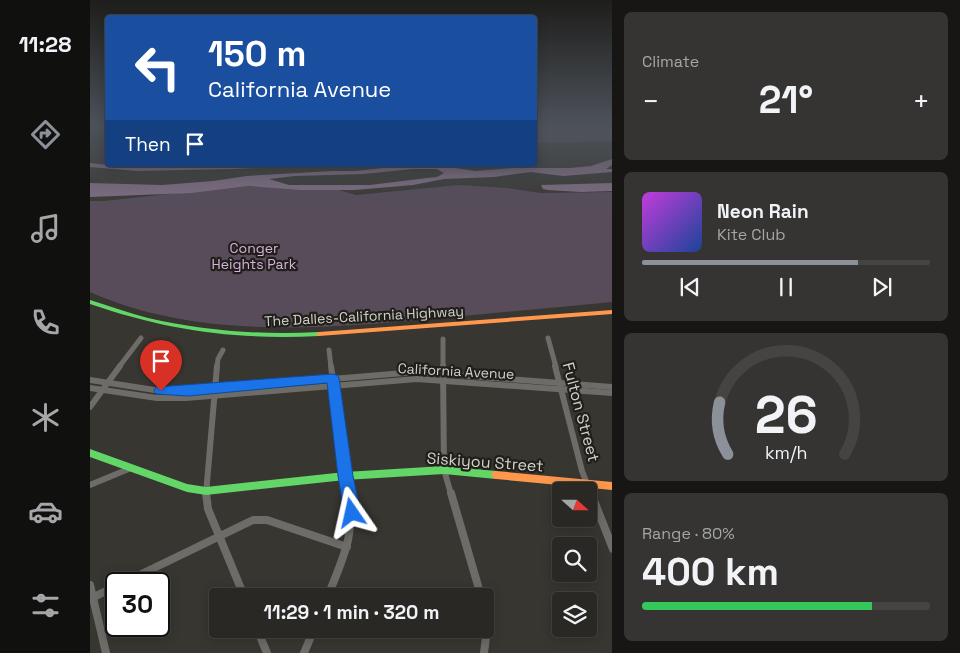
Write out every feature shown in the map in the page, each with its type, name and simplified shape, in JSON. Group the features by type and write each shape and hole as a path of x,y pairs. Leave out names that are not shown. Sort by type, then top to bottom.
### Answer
{"main road":[{"name":"The Dalles-California Highway","path":"90,302 144,320 181,328 262,336 305,335 612,312"},
{"name":"Siskiyou Street","path":"90,453 187,488 206,491 345,476 444,470 567,482"},
{"name":"Siskiyou Street","path":"598,485 612,486"}],"street":[{"path":"90,407 142,338"},
{"name":"Fulton Street","path":"548,338 586,482"},
{"path":"443,339 444,470 479,588"},
{"path":"223,350 218,359 206,491 208,509 241,588"},
{"path":"328,350 345,476 352,513 350,537 331,588"},
{"name":"California Avenue","path":"90,388 157,398 333,382 443,377 560,386 612,387"},
{"name":"California Avenue","path":"90,380 161,391 215,392"},
{"name":"California Avenue","path":"560,386 612,394"},
{"path":"90,485 131,468"},
{"name":"Fulton Street","path":"598,513 612,549"},
{"path":"145,572 220,534 253,520 267,520 347,547"},
{"path":"90,585 91,599 106,653"},
{"path":"91,599 105,592"},
{"path":"261,638 267,653"},
{"path":"304,653 310,638"},
{"path":"484,653 486,638"}],"green space":[{"name":"Conger Heights Park","path":"459,185 507,188 541,193 612,192 612,302 388,323 345,326 258,327 215,324 172,317 130,307 90,292 90,201 242,186 339,190 356,195"}],"shaded area":[{"path":"612,159 612,165 606,169 612,169 612,172 563,176 531,172 494,177 444,179 413,185 355,190 301,190 248,186 191,193 90,197 90,183 162,185 247,176 355,171 394,167 448,167 476,171 513,168 591,166","holes":["413,169 437,169 444,173 437,177 370,185 289,185 269,179 295,176 363,174"]},
{"path":"90,163 105,164 105,167 149,168 280,167 137,171 90,167"},
{"path":"612,183 612,191 581,192 548,190 543,189 541,185"}],"traffic: fast":[{"path":"90,302 174,326 232,334 319,334"},
{"path":"90,453 187,488 206,491 345,476 444,470 496,475"}],"traffic: slow":[{"path":"319,334 612,312"},
{"path":"496,475 612,486"}],"route":[{"path":"161,391 188,391 332,378 345,476 352,513"}]}
